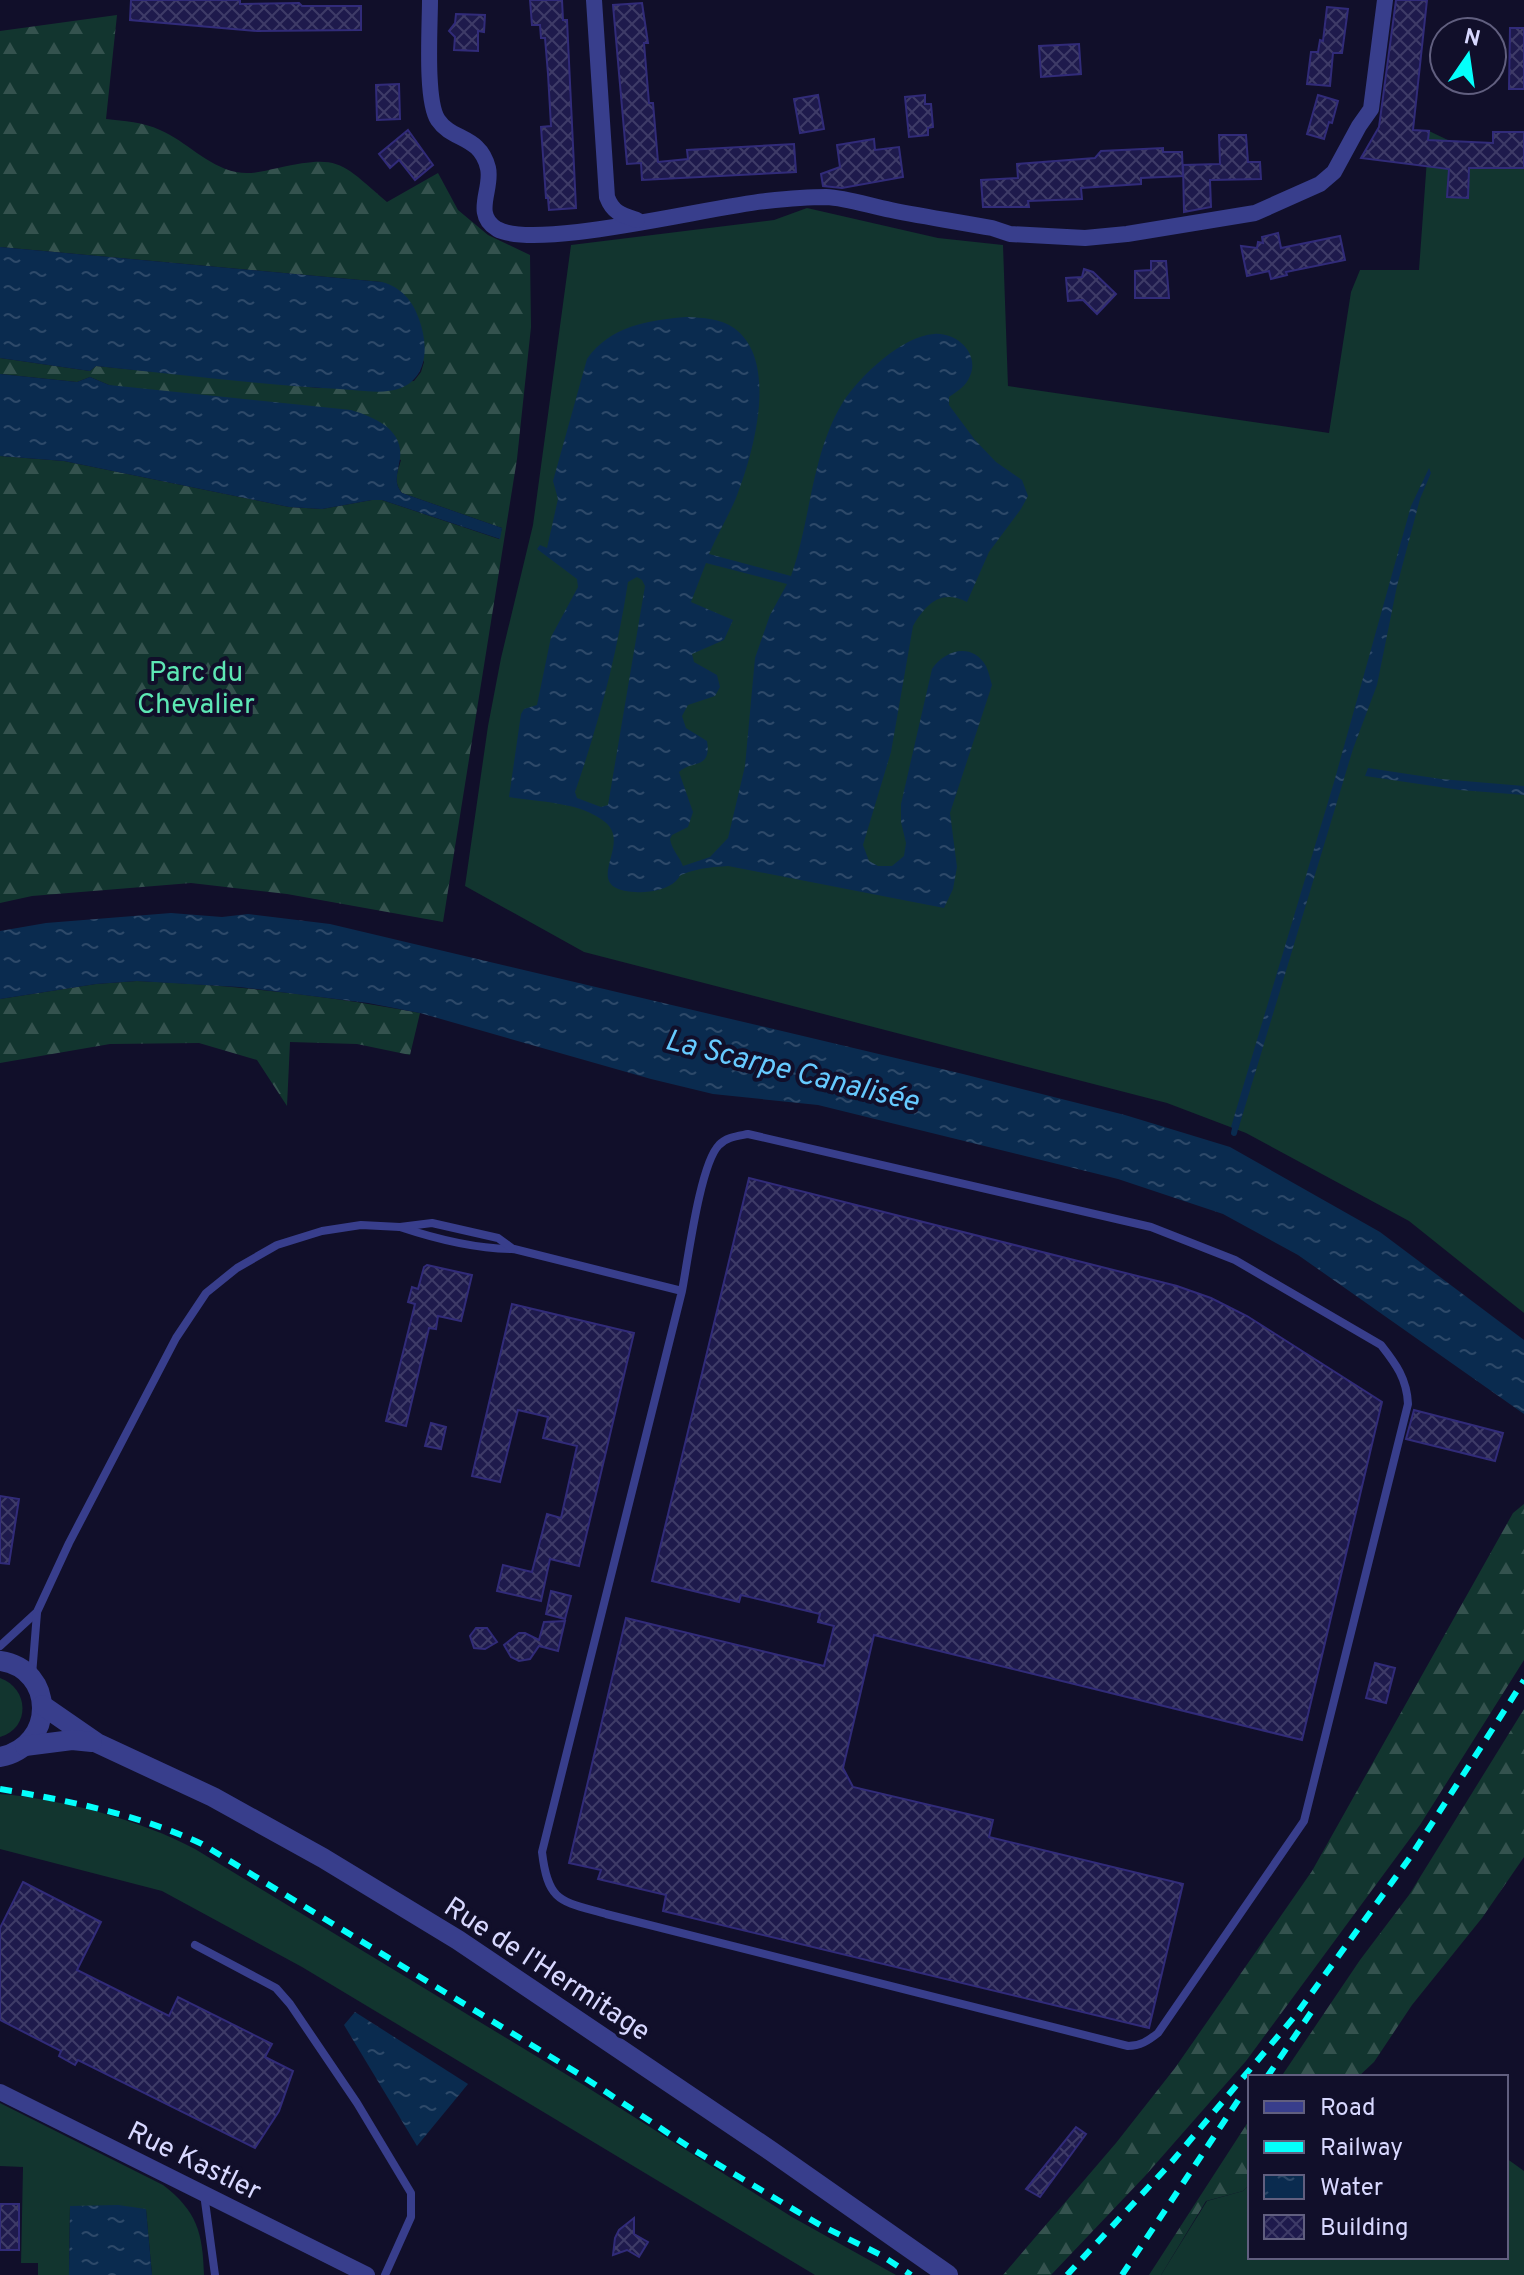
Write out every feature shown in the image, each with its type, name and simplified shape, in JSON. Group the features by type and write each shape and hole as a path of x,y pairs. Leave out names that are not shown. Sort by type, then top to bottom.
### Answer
{"street":[{"path":"430,0 431,100 436,117 444,128 470,140 482,152 488,170 483,205 486,218 498,229 530,235 600,230 764,201 829,197 1010,234 1085,238 1255,213 1320,184 1334,172 1371,109 1385,0"},
{"path":"594,0 607,197 611,208 618,214 640,221"},
{"path":"0,1661 21,1669 32,1678 39,1691 42,1705 39,1728 25,1746"},
{"name":"Rue de l'Hermitage","path":"42,1705 97,1743 213,1797 323,1858 458,1940 771,2151 948,2275"},
{"name":"Rue de l'Hermitage","path":"1,1757 25,1746 72,1740 97,1743"},
{"name":"Rue Kastler","path":"0,2092 367,2275"}],"lane":[{"path":"748,1134 1151,1227 1235,1260 1381,1345 1397,1366 1408,1387 1408,1404 1304,1821 1158,2033 1149,2040 1139,2046 1128,2046 606,1914 556,1896 545,1877 542,1852 682,1291 707,1166 719,1145 731,1137 748,1134"},
{"path":"32,1678 37,1612 69,1543 152,1379 206,1293 237,1268 277,1245 322,1231 361,1225 400,1227 493,1249 514,1249 682,1291"},
{"path":"0,1646 37,1612"},
{"path":"195,1945 276,1988 290,2004 357,2103 411,2193 411,2217 385,2275"},
{"path":"204,2193 215,2275"}],"green space":[{"name":"Parc du Chevalier","path":"117,15 106,119 154,127 225,169 236,172 257,172 315,162 339,165 387,202 438,173 458,210 488,235 530,255 531,327 517,459 443,922 287,894 191,883 32,896 0,903 0,456 64,461 289,507 322,509 382,500 499,539 502,528 402,493 397,481 401,460 109,385 90,377 77,382 0,374 0,358 90,371 96,366 319,388 414,381 421,372 424,362 382,282 0,247 0,31"},
{"path":"1429,131 1450,141 1447,196 1468,198 1469,168 1524,168 1524,1313 1409,1221 1246,1133 1167,1103 584,952 465,886 488,726 533,525 571,245 774,220 807,208 938,238 1003,245 1008,386 1329,433 1351,292 1360,270 1419,270"},
{"path":"137,981 279,992 420,1013 410,1055 357,1044 290,1042 287,1106 257,1060 199,1043 110,1044 0,1063 0,999"},
{"path":"1524,1504 1524,1660 1420,1825 1246,2061 1145,2176 1051,2275 1003,2275 1116,2143 1175,2068 1312,1871 1513,1513"},
{"path":"0,1678 17,1690 22,1708 17,1725 0,1737"},
{"path":"1524,1709 1524,1857 1482,1918 1412,2005 1374,2062 1360,2075 1282,2075 1360,1960 1409,1895"},
{"path":"0,1794 100,1812 195,1849 582,2084 792,2217 896,2275 815,2275 302,1967 162,1891 0,1849"},
{"path":"0,2103 163,2185 184,2204 196,2224 204,2275 152,2275 146,2210 70,2206 69,2275 38,2275 38,2263 21,2263 23,2167 0,2166"},
{"path":"1248,2122 1248,2186 1243,2191 1206,2201 1161,2275 1149,2275"},
{"path":"1508,2159 1524,2171 1524,2275 1161,2275 1207,2201 1243,2191 1248,2186 1248,2259 1508,2259"}],"water":[{"path":"0,247 382,282 400,291 410,301 422,328 424,358 417,376 410,383 401,388 371,392 96,366 90,371 0,358"},
{"path":"672,318 705,318 729,325 748,343 756,362 759,409 755,434 736,498 709,554 791,576 824,443 832,422 850,392 883,359 922,336 950,336 969,352 972,359 970,376 949,397 949,405 996,462 1022,480 1028,496 989,552 967,602 949,597 935,601 923,611 913,626 891,752 863,845 869,861 878,866 892,866 904,856 906,843 901,804 932,669 944,657 959,651 980,658 992,685 950,813 957,867 953,889 944,908 728,866 680,875 668,887 657,890 635,892 618,889 610,883 608,874 614,842 612,831 605,822 584,810 509,797 521,714 524,709 537,705 551,637 578,587 577,579 537,549 540,545 547,548 558,499 553,481 587,359 618,332","holes":["706,563 787,584 770,615 755,658 745,766 728,838 710,857 683,866 670,839 688,827 693,812 679,772 704,760 708,750 707,741 686,728 682,716 688,705 715,696 720,687 717,675 694,662 692,654 724,640 733,620 691,602","637,577 645,586 608,805 601,807 577,798 575,792 606,688 628,582"]},
{"path":"0,374 77,382 90,377 109,385 351,410 380,422 399,443 397,480 402,493 502,528 500,539 382,500 322,509 289,507 64,461 0,456"},
{"path":"1429,468 1431,473 1420,499 1397,586 1377,685 1353,749 1238,1130 1231,1127 1334,782 1411,506"},
{"path":"1368,768 1441,779 1524,786 1524,795 1460,790 1365,776"},
{"name":"La Scarpe Canalisée","path":"171,913 222,917 248,914 330,924 963,1074 1125,1115 1230,1147 1380,1232 1524,1340 1524,1414 1298,1255 1223,1214 1118,1179 818,1105 713,1094 420,1013 368,1003 239,987 137,981 0,999 0,931 46,923"},
{"path":"355,2012 468,2084 417,2146 344,2025"},
{"path":"118,2205 146,2209 152,2275 69,2275 70,2206"}],"building":[{"path":"131,0 240,0 240,4 361,6 361,30 257,31 130,20"},
{"path":"530,0 562,0 563,20 567,20 576,208 549,210 546,198 541,127 551,126 548,74 545,38 541,38 540,25 532,25"},
{"path":"1396,0 1427,0 1413,130 1429,131 1428,140 1493,143 1493,132 1524,132 1524,168 1469,168 1468,198 1447,197 1449,169 1361,158 1379,127"},
{"path":"642,3 648,43 644,43 649,103 653,103 658,162 688,159 687,150 794,144 796,172 642,180 641,163 627,164 613,5"},
{"path":"1327,7 1348,9 1342,53 1333,53 1330,86 1307,84 1311,52 1318,52 1320,40 1323,41"},
{"path":"456,14 485,15 484,32 478,31 478,51 454,50 455,37 449,31 455,23"},
{"path":"1510,28 1524,28 1524,89 1509,89"},
{"path":"1079,44 1081,74 1041,77 1039,46"},
{"path":"399,84 400,119 377,120 376,85"},
{"path":"818,95 824,129 800,133 794,99"},
{"path":"925,95 925,104 931,104 933,127 928,128 928,135 909,137 905,97"},
{"path":"1318,95 1338,101 1324,139 1307,134"},
{"path":"408,130 433,165 415,180 399,160 390,168 379,154"},
{"path":"1219,135 1246,135 1248,162 1260,162 1261,179 1210,180 1211,207 1184,212 1183,165 1220,164"},
{"path":"874,139 875,150 899,147 903,177 842,188 823,186 821,174 840,167 837,145"},
{"path":"1163,148 1163,152 1182,152 1183,176 1141,178 1141,184 1081,188 1082,199 1028,201 1029,207 983,207 981,180 1018,178 1017,164 1095,158 1101,151"},
{"path":"1278,233 1281,248 1340,236 1345,260 1286,272 1287,275 1271,279 1269,271 1247,276 1241,246 1257,248 1258,242 1263,243 1262,237"},
{"path":"1151,261 1166,261 1169,298 1135,298 1135,271 1151,270"},
{"path":"1084,269 1093,272 1116,294 1097,314 1083,300 1068,301 1066,278 1082,277"},
{"path":"749,1178 1177,1286 1211,1298 1247,1316 1382,1402 1302,1740 874,1635 843,1768 853,1787 993,1820 989,1837 1183,1884 1149,2028 663,1911 666,1895 598,1879 601,1870 569,1863 626,1618 824,1666 834,1626 818,1622 820,1614 741,1595 739,1602 652,1581"},
{"path":"427,1265 472,1275 461,1321 438,1316 436,1329 429,1328 406,1426 386,1421 415,1304 408,1302 412,1287 418,1289"},
{"path":"512,1304 634,1333 579,1566 550,1559 541,1601 497,1591 503,1565 532,1572 547,1514 561,1518 577,1446 543,1438 548,1417 518,1410 500,1482 472,1476"},
{"path":"1414,1410 1503,1433 1495,1461 1406,1439"},
{"path":"431,1423 446,1427 441,1449 425,1446"},
{"path":"0,1496 19,1499 9,1564 0,1563"},
{"path":"551,1591 571,1596 565,1619 546,1614"},
{"path":"565,1621 558,1651 539,1646 530,1659 519,1661 511,1657 504,1645 519,1633 539,1640 544,1622"},
{"path":"476,1628 487,1628 497,1642 485,1649 474,1648 470,1636"},
{"path":"1375,1663 1395,1668 1386,1703 1366,1698"},
{"path":"23,1882 101,1922 77,1970 169,2016 178,1997 272,2044 265,2057 293,2071 279,2111 255,2148 78,2060 75,2065 59,2056 61,2051 0,2020 0,1928"},
{"path":"1076,2127 1086,2134 1040,2197 1026,2189"},
{"path":"0,2204 19,2204 19,2250 0,2250"},
{"path":"634,2218 634,2234 648,2242 639,2257 627,2250 613,2255 619,2230"}],"waterway":[{"path":"1234,1133 1237,1120"}],"railway":[{"path":"1067,2275 1170,2164 1295,2016 1411,1856 1524,1680"},
{"path":"0,1789 128,1817 202,1844 579,2074 692,2149 911,2275"},
{"path":"1268,2075 1312,2011"},
{"path":"1122,2275 1239,2099"}]}
